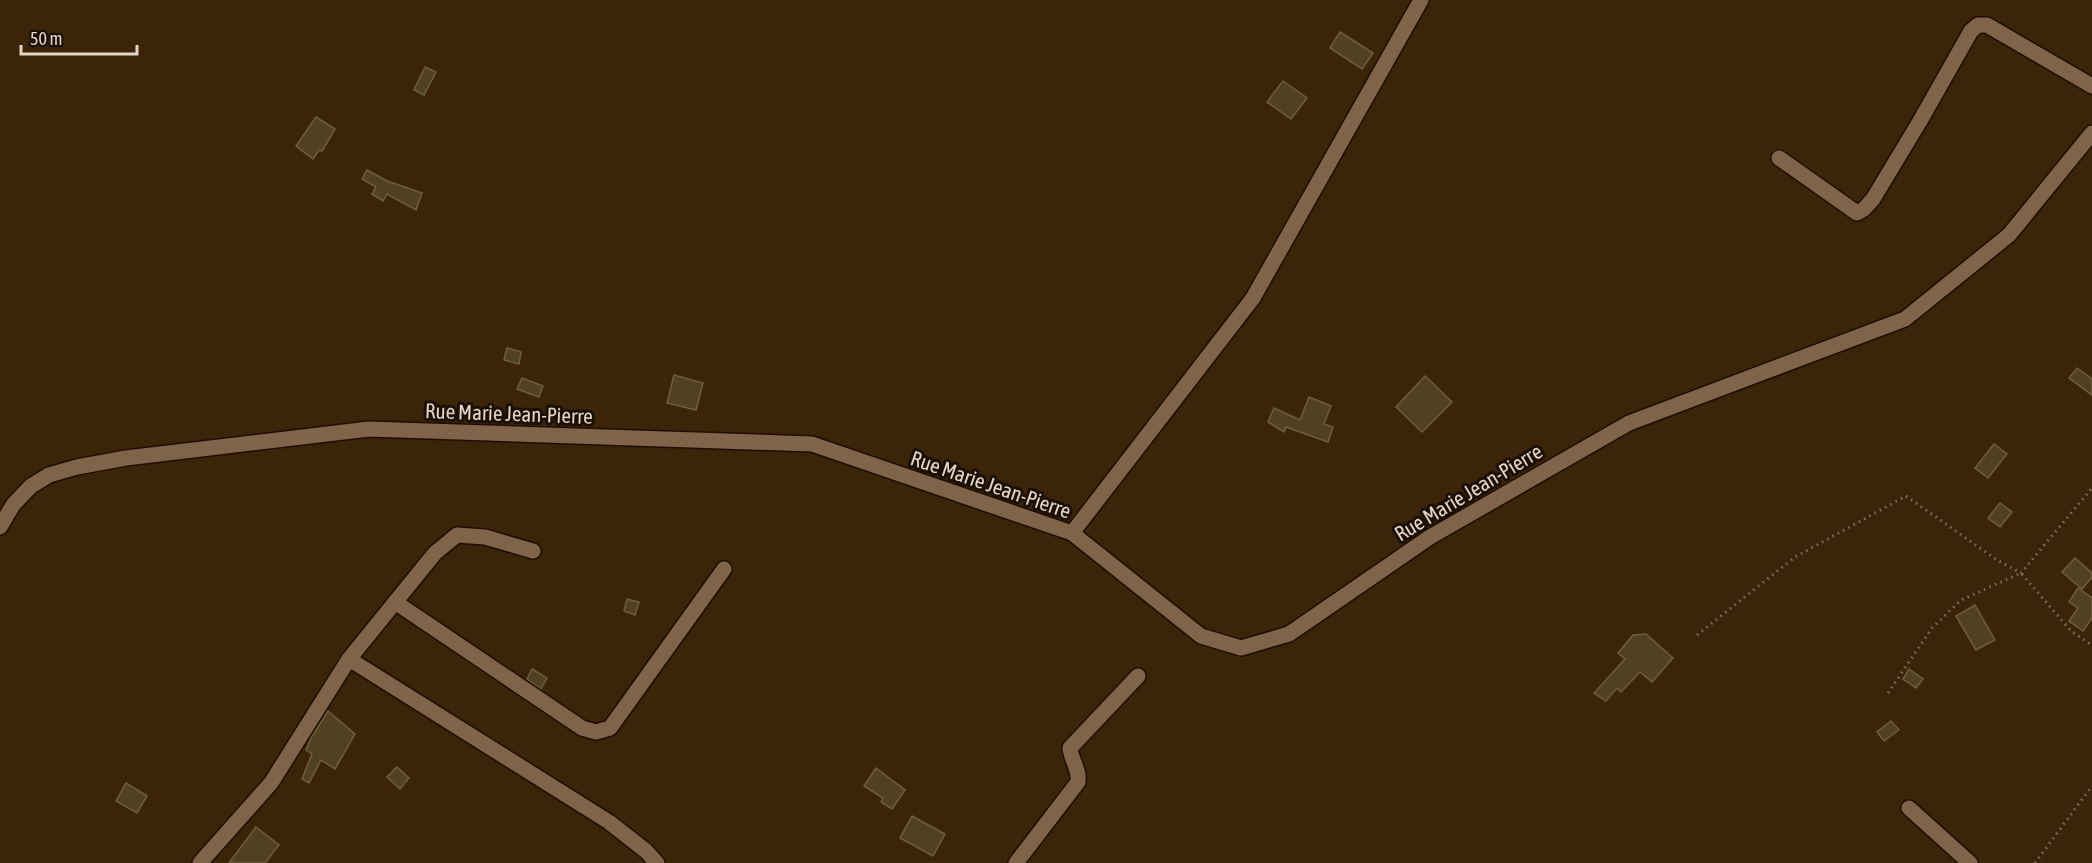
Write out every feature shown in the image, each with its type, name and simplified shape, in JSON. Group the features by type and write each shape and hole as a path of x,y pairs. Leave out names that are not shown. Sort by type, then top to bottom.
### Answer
{"street":[{"path":"1072,533 1253,298 1421,0"},
{"path":"1779,158 1857,213 1864,209 1873,199 1920,121 1971,31 1978,25 1987,25 2092,86"},
{"name":"Rue Marie Jean-Pierre","path":"0,527 13,505 31,486 50,475 77,467 126,458 369,429 812,444 1072,533 1201,636 1241,648 1289,634 1430,537 1629,423 1905,319 2008,236 2092,133"},
{"path":"208,861 271,783 349,659 435,553 457,535 485,537 533,550"},
{"path":"395,602 582,728 597,732 610,728 723,568"},
{"path":"349,659 609,822 646,851 657,863"},
{"path":"1016,863 1078,782 1080,775 1071,756 1071,748 1138,676"},
{"path":"1910,808 1970,863"}],"path":[{"path":"1888,693 1932,628 1961,600 2021,573 2092,488"},
{"path":"1697,635 1795,556 1906,496 1997,560 2021,573 2071,631 2092,645"},
{"path":"2035,863 2092,786"}],"building":[{"path":"1340,32 1373,53 1362,69 1330,48"},
{"path":"425,67 436,72 424,95 414,90"},
{"path":"1283,81 1307,98 1291,119 1267,102"},
{"path":"316,117 335,129 322,151 319,150 313,159 296,146"},
{"path":"367,170 387,181 422,193 416,210 387,194 383,201 372,194 376,187 362,179"},
{"path":"507,348 521,352 519,364 504,360"},
{"path":"2077,368 2092,379 2092,395 2069,378"},
{"path":"674,375 703,383 696,410 667,403"},
{"path":"1425,376 1452,402 1422,432 1396,407"},
{"path":"522,378 543,386 539,397 517,389"},
{"path":"1309,397 1331,406 1324,424 1333,427 1328,442 1286,427 1284,432 1268,422 1274,408 1300,420"},
{"path":"1994,444 2007,454 1988,478 1975,468"},
{"path":"2000,503 2012,512 2000,527 1988,518"},
{"path":"2075,558 2092,573 2092,577 2082,589 2062,572"},
{"path":"2078,588 2092,598 2092,618 2083,631 2069,621 2078,608 2069,602"},
{"path":"627,599 639,602 635,615 624,611"},
{"path":"1975,605 1995,640 1976,650 1956,616"},
{"path":"1646,634 1673,658 1652,682 1640,672 1621,692 1617,688 1606,701 1594,693 1625,659 1618,653 1633,635"},
{"path":"532,669 547,678 541,689 527,679"},
{"path":"1909,669 1923,679 1916,688 1903,679"},
{"path":"328,711 355,734 335,769 321,760 309,783 302,779 312,754 306,750"},
{"path":"1891,721 1899,730 1884,741 1877,732"},
{"path":"397,767 409,778 400,789 387,777"},
{"path":"876,768 905,790 892,809 881,802 883,798 864,786"},
{"path":"126,783 147,796 137,813 116,801"},
{"path":"912,816 945,834 933,856 900,838"},
{"path":"256,827 279,845 265,863 229,863"}]}
